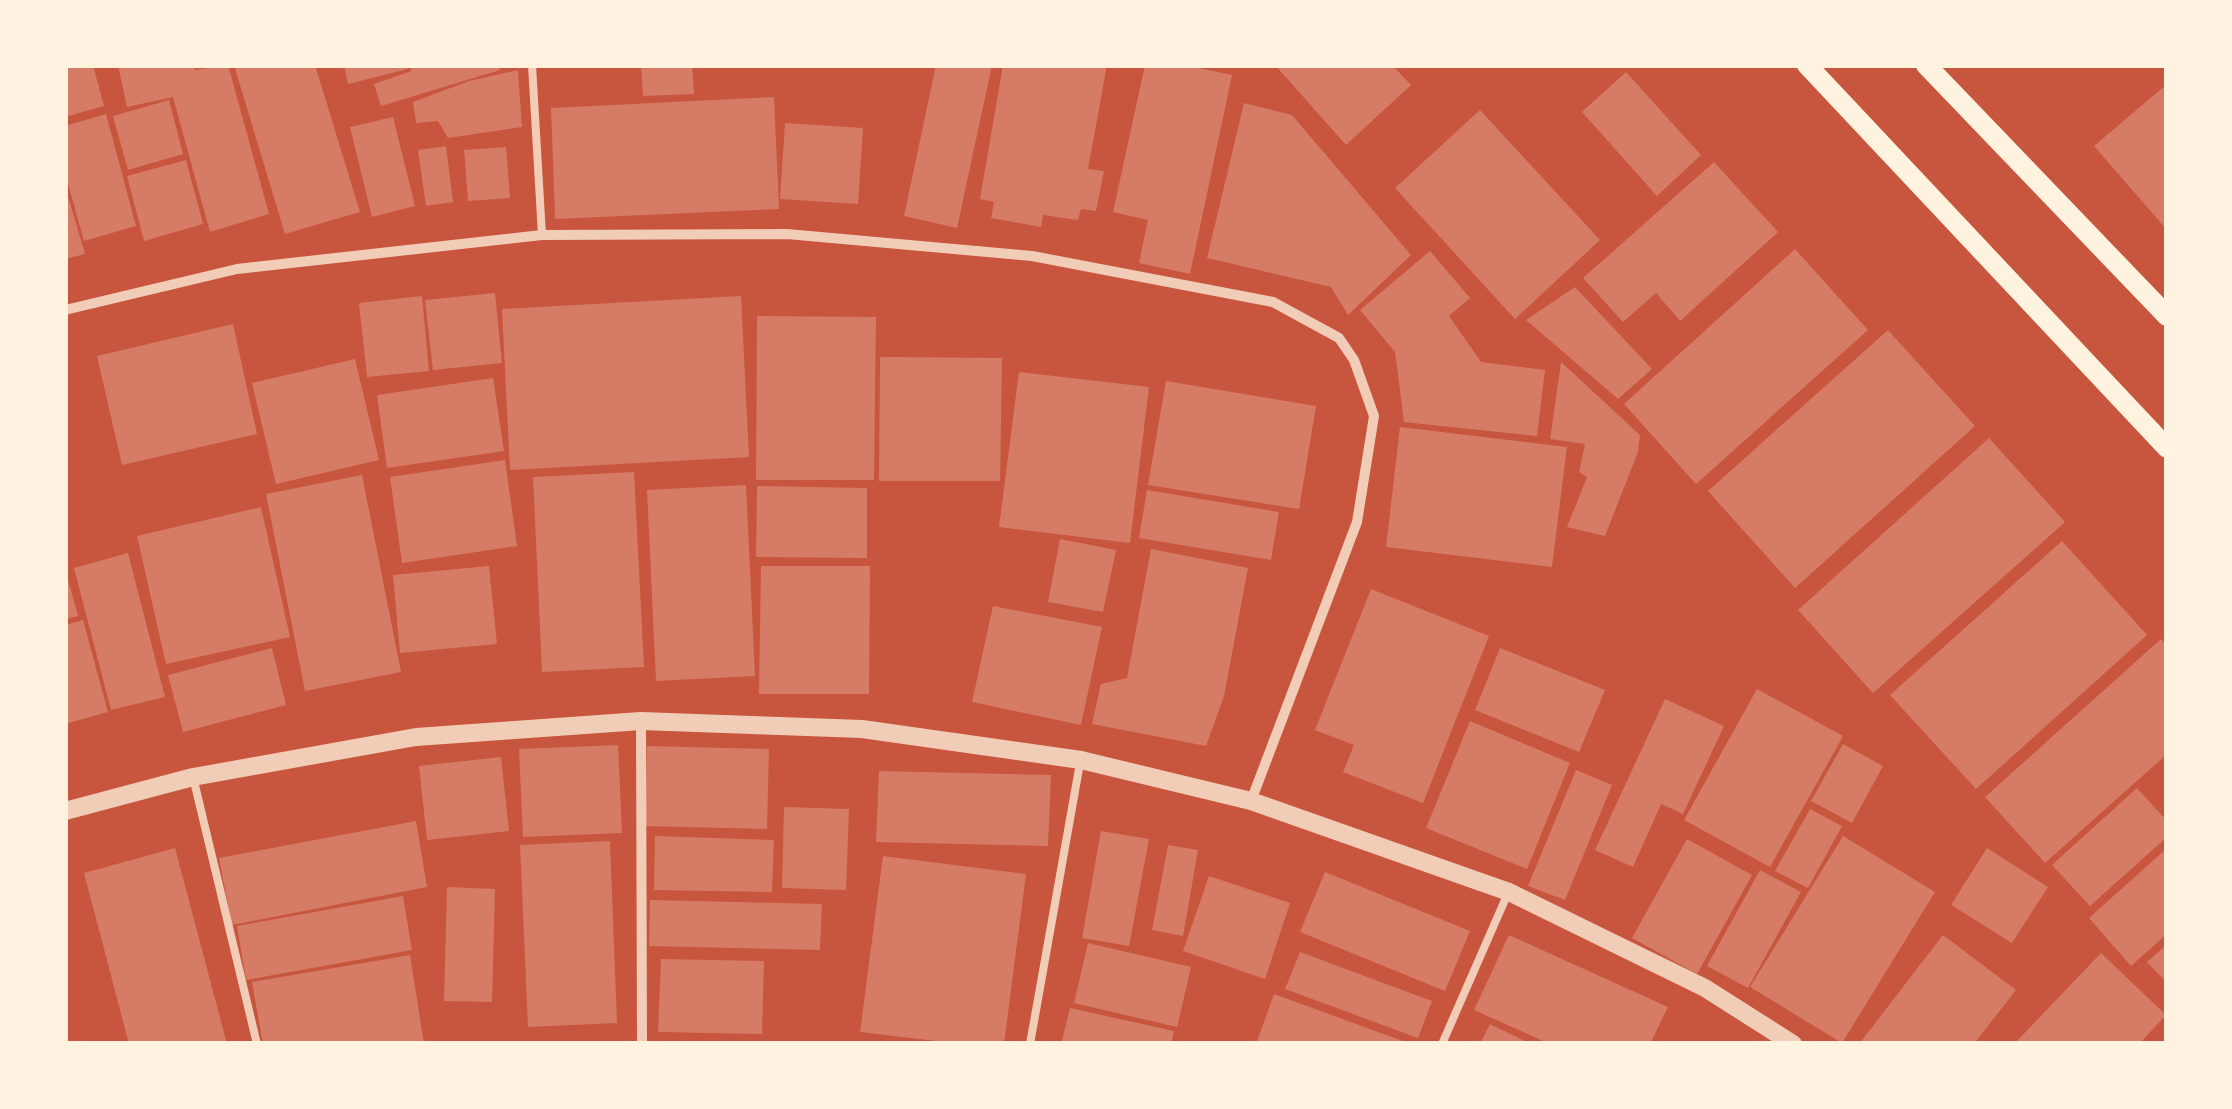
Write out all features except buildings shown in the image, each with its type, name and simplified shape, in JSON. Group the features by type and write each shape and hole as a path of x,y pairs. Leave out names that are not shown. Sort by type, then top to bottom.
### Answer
{"main road":[{"path":"1806,65 2167,448"},
{"path":"1926,65 2167,316"}],"street":[{"path":"65,310 237,270 542,235 787,234 1032,256 1273,302 1339,338 1354,360 1374,416 1357,522 1251,800"},
{"path":"640,721 642,1044"},
{"path":"65,811 193,777 416,737 640,721 862,729 1081,760 1251,800 1508,892 1704,988 1794,1044"}],"lane":[{"path":"532,65 542,235"},
{"path":"1030,1044 1081,760"},
{"path":"193,777 257,1044"},
{"path":"1442,1044 1508,892"}]}
